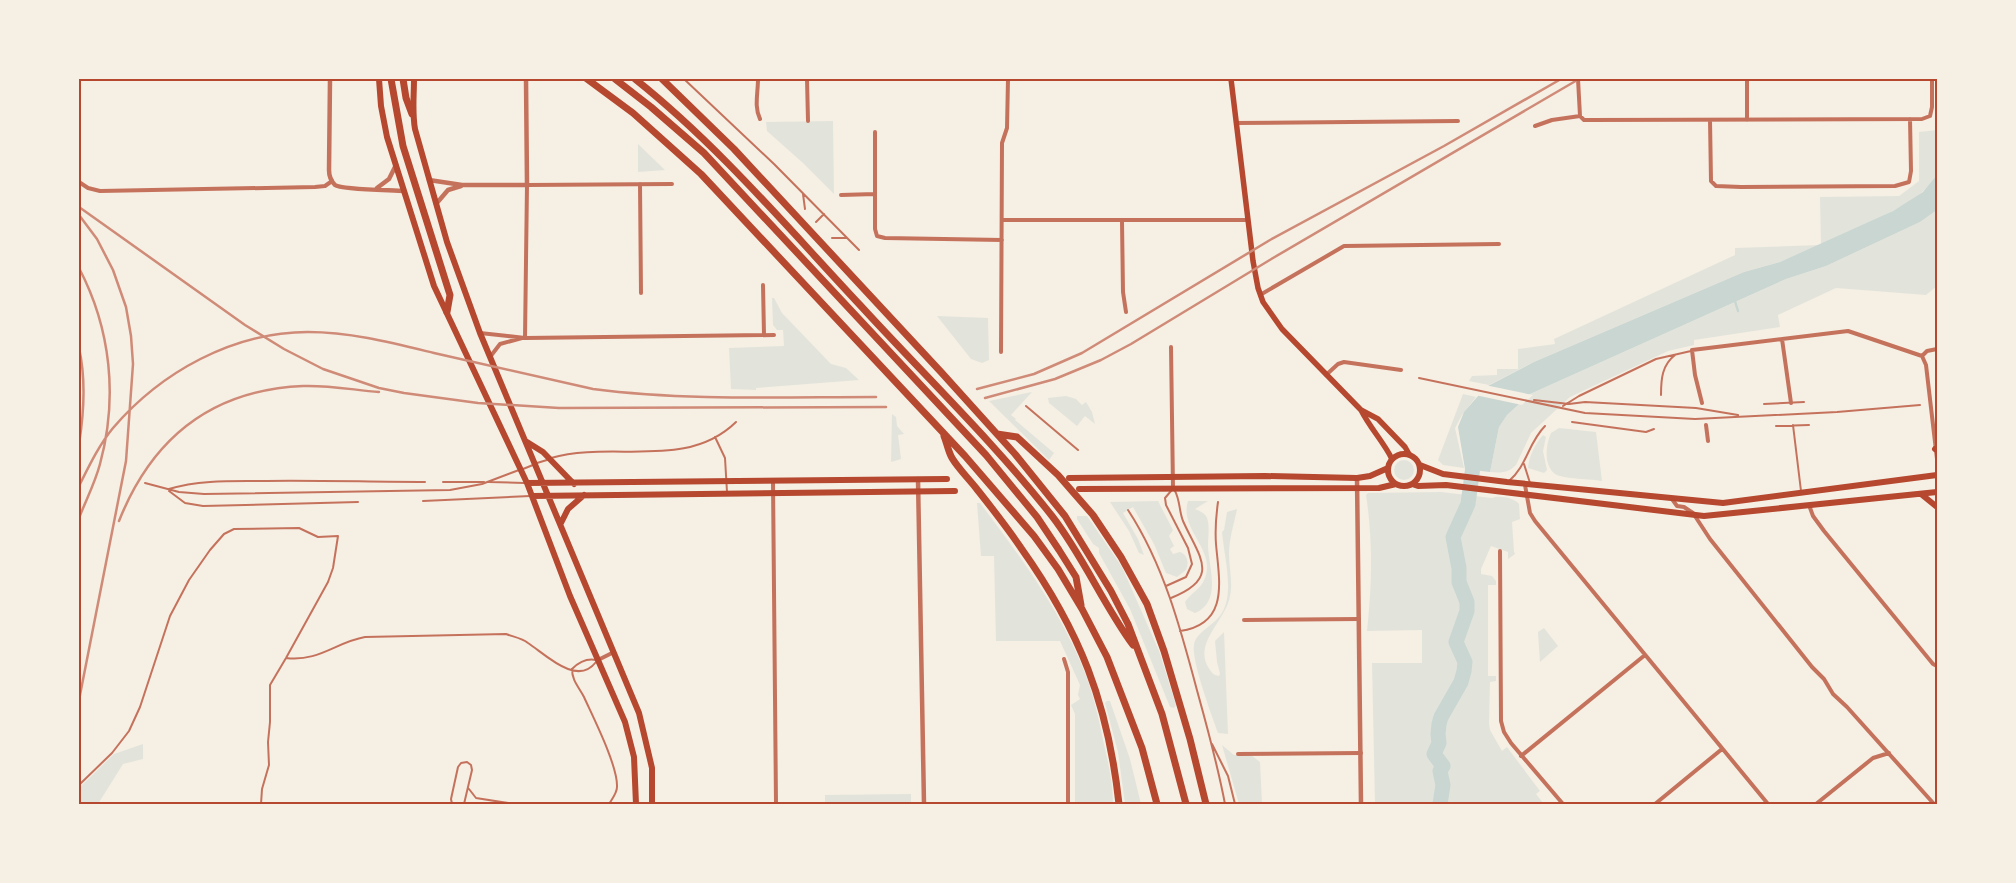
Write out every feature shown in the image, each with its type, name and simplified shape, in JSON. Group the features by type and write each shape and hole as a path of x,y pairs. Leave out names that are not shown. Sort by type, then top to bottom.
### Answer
{"highway":[{"path":"379,79 383,114 396,165 434,286 527,483 570,596 625,722 634,758 636,804"},
{"path":"391,79 404,146 450,295 447,312"},
{"path":"403,79 406,98 447,242 480,333 561,523 644,728 652,768 652,804"},
{"path":"412,114 414,79"},
{"path":"587,79 633,113 701,174 965,456 1018,517 1058,569 1103,649 1119,683 1142,748 1157,804"},
{"path":"615,79 652,107 704,153 986,455 1037,517 1076,577 1082,609"},
{"path":"635,79 670,108 725,160 1000,454 1052,516 1088,569 1118,624 1137,651"},
{"path":"662,79 734,149 941,372 1015,454 1065,516 1111,590 1128,624 1162,714 1186,804"},
{"path":"943,433 952,457 999,517 1063,614 1087,663 1105,720 1119,804"},
{"path":"997,434 1017,437 1058,476 1093,516 1122,556 1147,604 1176,687 1206,804"},
{"path":"527,442 543,452 574,484"},
{"path":"1396,484 1389,477 1388,468 1392,459 1399,454 1414,456 1420,466 1443,474 1528,485 1723,503 1937,475"},
{"path":"1079,489 1357,488 1386,487 1396,484 1404,486 1412,484 1418,478 1420,466"},
{"path":"1069,478 1174,476 1357,478 1370,476 1388,468"},
{"path":"527,483 946,479"},
{"path":"1412,484 1418,486 1442,484 1695,516 1718,516 1937,492"},
{"path":"532,496 955,491"},
{"path":"1921,494 1937,507"},
{"path":"561,523 568,509 584,496"}],"main road":[{"path":"1231,79 1253,261 1260,295 1268,311 1282,329 1361,410 1378,419 1405,447 1409,454"},
{"path":"1361,410 1369,427 1384,444 1392,459"}],"street":[{"path":"330,79 329,170 332,181 335,185 344,188 377,188 404,191"},
{"path":"524,338 527,185 526,79"},
{"path":"758,79 756,106 760,119"},
{"path":"807,79 808,121"},
{"path":"1001,352 1002,143 1007,128 1008,79"},
{"path":"1578,79 1580,116"},
{"path":"1747,79 1747,120"},
{"path":"1535,126 1552,120 1580,116 1587,120 1922,119 1930,116 1932,79"},
{"path":"1710,120 1711,181 1716,186 1751,187 1895,186 1909,182 1911,172 1910,119"},
{"path":"1236,123 1458,121"},
{"path":"875,132 875,231 877,236 884,238 1002,240"},
{"path":"377,188 389,178 396,165"},
{"path":"429,180 462,186 672,184"},
{"path":"79,182 88,188 100,191 315,187 325,186 332,181"},
{"path":"640,184 641,293"},
{"path":"436,204 448,190 462,186"},
{"path":"841,196 875,194"},
{"path":"1002,220 1248,220"},
{"path":"1122,221 1123,296 1126,312"},
{"path":"1260,295 1344,246 1499,244"},
{"path":"763,285 764,335"},
{"path":"1702,403 1695,375 1692,350 1848,331 1922,356 1926,365 1937,459"},
{"path":"480,333 524,338 774,335"},
{"path":"490,357 500,344 524,338"},
{"path":"1782,339 1791,403"},
{"path":"1171,348 1173,488"},
{"path":"1922,356 1927,351 1937,349"},
{"path":"1326,375 1337,364 1345,362 1401,370"},
{"path":"1706,425 1708,441"},
{"path":"1357,478 1361,804"},
{"path":"918,479 924,804"},
{"path":"773,482 776,804"},
{"path":"1528,485 1530,513 1535,521 1768,804"},
{"path":"1672,499 1677,506 1688,508 1695,516 1710,539 1812,667 1824,679 1833,694 1934,804"},
{"path":"1809,505 1813,516 1824,531 1931,662 1937,666"},
{"path":"1500,551 1501,721 1507,738 1563,804"},
{"path":"1244,620 1359,619"},
{"path":"598,660 614,652"},
{"path":"1522,756 1645,654"},
{"path":"1064,659 1068,672 1068,804"},
{"path":"1655,804 1722,748"},
{"path":"1238,754 1361,753"},
{"path":"1816,804 1873,758 1889,753"}],"lane":[{"path":"684,79 859,250"},
{"path":"803,194 804,209"},
{"path":"816,222 824,214"},
{"path":"832,238 846,238"},
{"path":"1563,406 1579,396 1649,362 1692,350"},
{"path":"1661,395 1664,369 1677,353"},
{"path":"1419,378 1585,413 1696,419 1837,412 1920,405"},
{"path":"1524,399 1569,404 1585,402 1696,408 1743,416"},
{"path":"1764,404 1804,402"},
{"path":"1026,406 1078,450"},
{"path":"145,483 167,490 204,494 460,489 498,478 565,454 591,451 671,450 693,447 715,437 736,422"},
{"path":"1572,422 1646,432 1654,428"},
{"path":"1776,426 1809,425"},
{"path":"1507,482 1517,474 1524,464 1532,442 1545,426"},
{"path":"1793,426 1802,494"},
{"path":"715,437 725,458 726,494"},
{"path":"1524,464 1528,485"},
{"path":"167,490 186,484 238,481 425,482"},
{"path":"443,482 527,483"},
{"path":"1166,586 1186,577 1192,564 1188,548 1166,505 1166,498 1173,488 1178,498 1183,520 1200,554 1202,565 1201,576 1194,586 1185,593 1170,599"},
{"path":"167,490 185,503 203,506 358,502"},
{"path":"422,501 532,496"},
{"path":"1180,631 1196,626 1206,620 1218,602 1220,582 1216,544 1218,502"},
{"path":"1128,510 1155,559 1166,586 1210,739 1225,804"},
{"path":"79,785 112,753 129,731 137,716 170,616 189,580 224,534 234,529 299,528 318,537 338,536 333,568 328,582 268,688 270,716 269,765 262,789 261,804"},
{"path":"286,658 310,658 365,637 506,634 526,641 556,664 581,672 593,666 598,660"},
{"path":"572,669 578,663 589,659 598,660"},
{"path":"572,669 573,680 588,707 608,753 617,781 616,792 609,804"},
{"path":"1210,739 1228,776 1236,804"},
{"path":"452,804 451,799 458,767 464,762 469,763 472,768 464,804"},
{"path":"469,787 471,793 476,798 514,804"}],"shaded area":[{"path":"833,121 834,194 767,131 766,122"},
{"path":"1937,130 1938,168 1932,183 1920,194 1886,215 1821,245 1820,197 1899,196 1919,181 1919,132"},
{"path":"638,144 665,170 638,172"},
{"path":"1937,175 1937,210 1920,222 1826,266 1786,279 1530,394 1507,415 1499,427 1490,472 1465,469 1458,427 1464,412 1486,387 1534,362 1744,272 1780,262 1893,211 1923,192"},
{"path":"1937,210 1937,286 1926,295 1836,288 1778,315 1780,327 1694,340 1694,345 1668,351 1570,397 1531,433 1516,465 1504,472 1490,472 1499,427 1507,415 1530,394 1786,279 1826,266 1920,222"},
{"path":"1820,245 1780,262 1744,272 1534,362 1489,385 1469,381 1472,376 1497,375 1497,369 1518,369 1518,349 1555,344 1554,339 1735,255 1735,248"},
{"path":"772,298 774,298 782,313 831,364 846,368 859,380 756,388 756,390 731,389 729,348 784,346 783,330 777,330 773,325"},
{"path":"937,316 988,318 989,360 982,363 971,359"},
{"path":"1032,392 1011,415 1054,453 1049,460 989,401"},
{"path":"1463,394 1476,397 1455,428 1464,468 1443,465 1438,460"},
{"path":"1066,396 1076,399 1082,405 1086,402 1092,412 1095,424 1085,416 1077,426 1049,403 1048,398"},
{"path":"892,414 896,417 897,426 904,434 898,435 901,459 891,462"},
{"path":"1559,428 1596,432 1602,481 1559,476 1551,470 1547,460 1548,443 1551,433"},
{"path":"1543,435 1546,437 1543,451 1547,470 1544,473 1528,468 1533,450"},
{"path":"1404,460 1411,463 1414,470 1411,477 1404,480 1397,477 1394,470 1397,463"},
{"path":"1441,492 1492,498 1503,497 1514,500 1519,504 1520,519 1512,522 1515,554 1508,559 1508,552 1491,546 1481,569 1481,574 1492,576 1496,581 1496,585 1488,585 1488,676 1496,676 1496,681 1490,682 1489,723 1490,730 1502,751 1507,747 1540,791 1536,794 1544,804 1375,804 1372,663 1422,663 1422,630 1367,631 1371,563 1366,495 1368,493"},
{"path":"1158,501 1173,530 1169,536 1174,546 1170,549 1173,554 1183,553 1187,560 1186,570 1177,577 1166,573 1154,544 1133,507 1123,513 1138,539 1144,555 1139,553 1129,531 1110,502"},
{"path":"1188,501 1208,501 1195,509 1204,513 1208,521 1211,593 1209,601 1195,613 1187,609 1185,602 1203,582 1207,568 1206,558 1188,521"},
{"path":"977,503 980,503 1026,565 1066,631 1077,654 1090,686 1098,716 1110,772 1113,804 1075,804 1075,714 1071,705 1080,699 1078,695 1080,685 1060,641 996,641 994,556 981,556"},
{"path":"1237,509 1229,548 1230,596 1223,614 1211,633 1205,651 1205,660 1210,670 1219,676 1215,641 1224,632 1228,734 1218,733 1199,675 1194,645 1198,636 1220,616 1226,603 1228,583 1222,532 1227,512"},
{"path":"1077,516 1087,516 1122,567 1159,651 1176,705 1174,708 1170,707 1130,609 1099,553 1099,548 1093,544"},
{"path":"1544,628 1558,646 1540,662 1538,632"},
{"path":"1110,701 1130,759 1141,804 1125,804 1118,752 1105,703"},
{"path":"143,744 143,759 123,764 98,804 79,804 79,788 114,754"},
{"path":"1222,745 1234,755 1251,755 1260,762 1262,804 1239,804"},
{"path":"911,794 911,804 825,804 825,795"}],"pier":[{"path":"1485,385 1533,395 1522,405 1475,395"}],"waterway":[{"path":"1734,298 1738,311"},
{"path":"1440,804 1443,785 1440,771 1443,766 1434,754 1439,743 1439,724 1461,682 1465,662 1456,642 1467,611 1467,602 1459,582 1459,568 1453,537 1468,504 1475,451"}],"railway":[{"path":"977,389 1034,374 1082,353 1270,240 1444,146 1561,79"},
{"path":"985,398 1055,379 1101,360 1131,344 1273,258 1579,79"},
{"path":"79,207 245,325 284,349 323,369 379,388 478,403 559,408 886,407"},
{"path":"79,215 97,239 113,270 126,307 133,364 126,461 79,700"},
{"path":"79,268 90,291 98,315 104,339 110,389 106,439 100,464 79,518"},
{"path":"79,486 113,428 153,389 200,359 253,339 280,334 324,332 356,336 593,389 628,393 734,398 876,397"},
{"path":"79,348 84,396 79,444"},
{"path":"119,521 149,465 168,443 189,424 213,409 240,397 270,390 303,386 379,392"}]}
